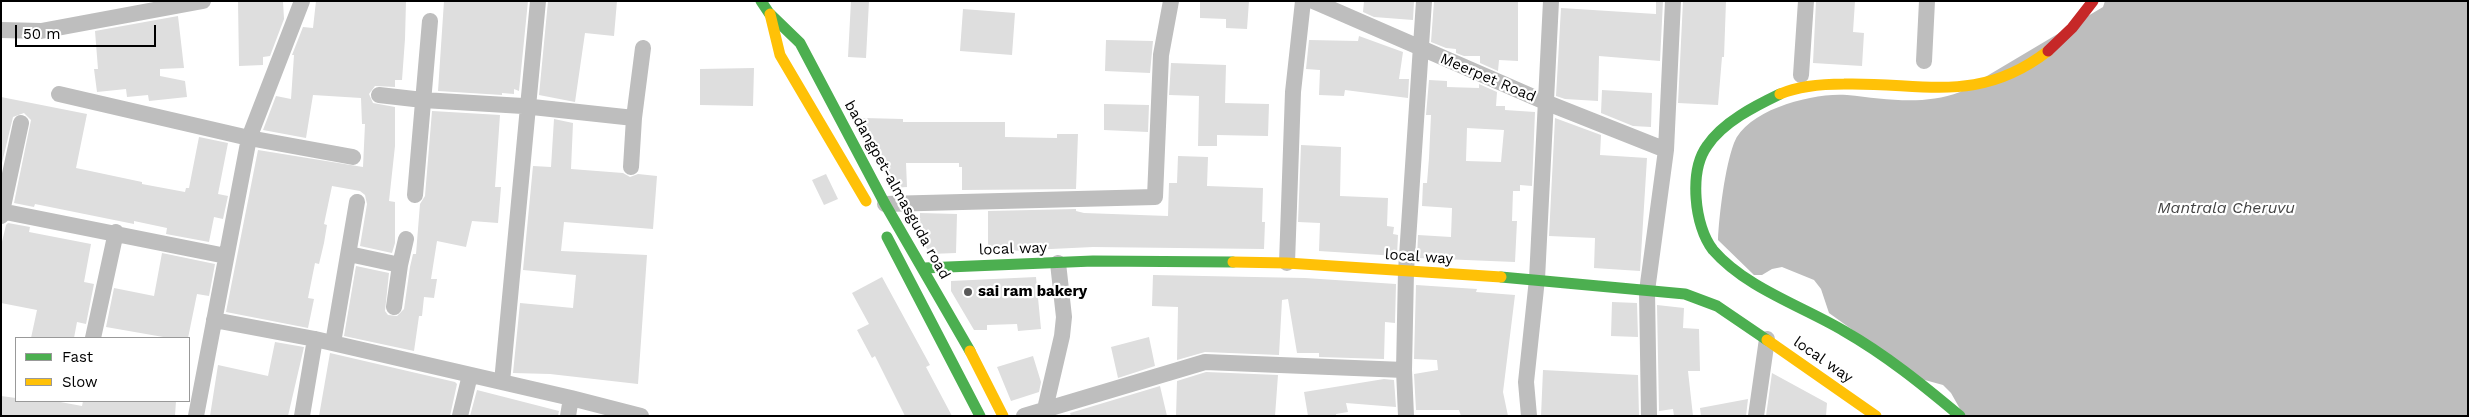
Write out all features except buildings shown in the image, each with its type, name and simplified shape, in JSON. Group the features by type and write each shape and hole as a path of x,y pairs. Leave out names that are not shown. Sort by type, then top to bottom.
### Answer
{"street":[{"path":"1,30 41,31 204,1"},
{"path":"196,416 248,138 302,1"},
{"path":"502,382 538,1"},
{"name":"badangpet-almasguda road","path":"761,1 769,13 800,43 878,206"},
{"path":"878,206 1155,197 1161,55 1172,1"},
{"path":"1287,263 1293,92 1303,1"},
{"name":"Meerpet Road","path":"1313,1 1546,102 1666,150"},
{"path":"1406,416 1404,370 1406,271 1424,1"},
{"path":"1529,416 1526,382 1537,279 1551,1"},
{"path":"1649,416 1647,292 1666,150 1672,1"},
{"path":"1801,76 1806,1"},
{"path":"1924,61 1927,1"},
{"path":"1960,416 1921,382 1848,334 1749,277 1720,257 1701,233 1696,212 1696,184 1703,151 1717,134 1742,114 1777,94 1808,85 1849,81 1958,87 1988,83 2019,70 2053,49 2080,22 2093,1"},
{"name":"badangpet-almasguda road","path":"769,13 780,55 878,206 924,268 1003,416"},
{"path":"415,195 430,21"},
{"path":"631,168 634,118 642,48"},
{"path":"59,94 248,138 352,157"},
{"path":"379,95 423,100 529,106 634,118"},
{"path":"21,124 2,213 116,232 226,256"},
{"path":"333,343 357,202"},
{"name":"badangpet-almasguda road","path":"880,226 912,282 980,416"},
{"path":"93,337 116,232"},
{"path":"394,307 406,239"},
{"path":"349,254 400,265"},
{"name":"local way","path":"924,268 1093,261 1287,263 1537,279 1647,292 1685,294 1717,306 1876,416"},
{"path":"1045,409 1062,336 1064,317 1058,263"},
{"path":"214,320 333,343 641,416"},
{"path":"302,416 315,339"},
{"path":"1756,416 1767,339"},
{"path":"1024,416 1205,362 1404,370"},
{"path":"460,416 470,375"},
{"path":"568,416 571,398"}],"water":[{"name":"Mantrala Cheruvu","path":"2105,1 2468,1 2468,416 1964,416 1951,393 1943,385 1921,379 1829,313 1821,289 1814,280 1782,267 1772,269 1762,275 1754,275 1718,240 1723,191 1734,143 1741,131 1767,112 1783,105 1818,96 1847,95 1890,100 1918,100 1932,99 1960,92 2103,7"}],"traffic: fast":[{"path":"761,1 769,13 800,43 885,204 970,351"},
{"path":"1780,94 1750,109 1722,129 1707,146 1701,157 1696,184 1696,198 1698,213 1707,240 1713,250 1741,275 1758,286 1860,340 1904,371 1960,416"},
{"path":"887,237 980,416"},
{"path":"924,268 1093,261 1233,262"},
{"path":"1501,277 1685,294 1717,306 1767,340"}],"traffic: slow":[{"path":"770,14 780,55 866,201"},
{"path":"1780,94 1803,87 1828,84 1925,87 1974,85 1998,79 2022,68 2048,51"},
{"path":"1233,262 1287,263 1501,277"},
{"path":"1767,340 1876,416"},
{"path":"970,351 1003,416"}],"traffic: jam":[{"path":"2048,51 2072,28 2093,1"}],"place":[{"name":"sai ram bakery","path":"968,292"}]}
